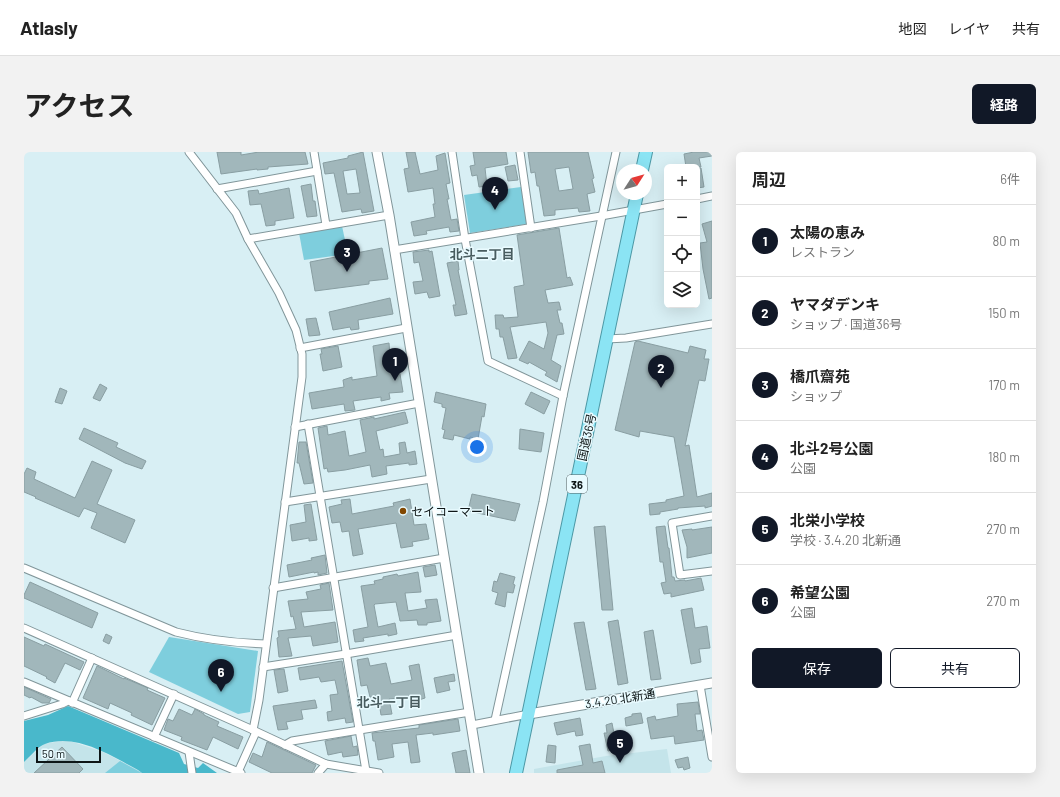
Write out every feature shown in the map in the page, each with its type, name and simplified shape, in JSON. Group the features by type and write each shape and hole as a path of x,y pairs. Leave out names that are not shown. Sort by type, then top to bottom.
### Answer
{"highway":[{"path":"643,164 646,152"},
{"name":"国道36号","path":"516,773 636,200"}],"street":[{"path":"24,682 240,773 255,731 302,377 302,354 296,330 288,312 248,239 236,213 189,152"},
{"path":"314,152 326,225"},
{"path":"377,152 389,215 406,328 480,773"},
{"path":"452,152 465,239 488,361 563,396"},
{"path":"520,152 532,228"},
{"path":"495,720 544,502 563,396 616,152"},
{"path":"217,189 317,171"},
{"path":"700,198 712,196"},
{"path":"394,250 532,228 664,204"},
{"path":"248,239 389,215"},
{"path":"607,339 626,338 712,324"},
{"path":"300,348 406,328"},
{"path":"295,427 419,404"},
{"path":"308,424 366,772"},
{"path":"285,502 431,479"},
{"path":"712,516 672,523 680,575 712,570"},
{"path":"273,588 444,558"},
{"path":"24,568 176,632 238,644 266,644"},
{"path":"24,628 174,694 326,764 377,773"},
{"path":"263,667 457,635"},
{"path":"24,716 70,702 92,658"},
{"name":"3.4.20 北新通","path":"529,714 712,683"},
{"path":"700,686 712,753"},
{"path":"154,737 174,694"},
{"path":"285,745 292,741 470,712"},
{"path":"472,725 529,714"},
{"path":"189,752 192,773"},
{"path":"318,773 326,764"}],"shaded area":[{"path":"521,187 527,224 470,233 464,195"},
{"path":"342,226 348,254 304,260 299,233"},
{"path":"169,637 258,651 250,712 238,714 149,672"},
{"path":"68,706 179,753 184,764 198,768 203,763 217,773 142,773 105,753 69,741 57,741 42,745 24,762 24,721 48,715"},
{"path":"67,740 103,752 142,773 24,773 24,762 44,744"},
{"path":"667,749 671,773 534,773 534,769 606,756"},
{"path":"120,761 142,773 105,773"}],"building":[{"path":"217,152 241,152 241,155 259,152 305,152 308,164 268,167 268,169 221,174"},
{"path":"363,152 374,211 362,213 361,209 342,212 334,173 325,174 323,163 348,158 348,156","holes":["356,169 360,193 347,194 343,171"]},
{"path":"406,152 415,152 420,174 438,170 436,156 445,153 450,183 446,184 449,199 447,199 451,220 457,219 459,231 450,232 449,227 426,231 427,234 414,236 411,222 435,217 433,204 435,204 433,188 408,192 404,169 409,168"},
{"path":"473,152 506,152 508,164 485,168 487,186 479,187 477,175 472,176 470,166 475,165"},
{"path":"528,152 588,152 594,178 592,179 595,192 587,194 590,211 579,212 578,208 555,210 555,215 544,216 535,172 531,173","holes":["569,167 573,189 559,191 555,169"]},
{"path":"694,152 712,152 712,156 699,158 701,167 700,167 700,164 686,164 684,154"},
{"path":"515,165 518,180 508,181 505,167"},
{"path":"700,168 701,168 704,187 700,188"},
{"path":"311,184 317,216 307,217 301,186"},
{"path":"289,188 294,218 275,221 275,225 266,226 261,204 250,205 248,191 258,190 259,194"},
{"path":"712,221 712,298 709,299 700,243 707,242 702,224"},
{"path":"559,228 567,278 570,277 573,285 545,290 548,303 559,302 561,310 557,310 564,334 557,335 551,360 561,366 557,382 545,375 547,372 529,362 528,364 519,360 529,341 544,349 548,333 546,322 510,327 517,358 508,359 503,337 500,337 499,329 496,329 495,315 503,315 504,318 518,317 514,287 524,285 517,235"},
{"path":"382,248 388,279 369,281 369,284 315,291 310,262"},
{"path":"429,250 429,252 432,251 440,296 429,298 427,292 415,294 413,282 423,281 419,262 414,263 413,252"},
{"path":"458,261 458,270 467,314 455,316 453,305 456,305 447,263"},
{"path":"390,298 393,314 358,320 359,329 351,330 350,327 333,330 329,312"},
{"path":"316,318 320,335 309,336 306,319"},
{"path":"638,341 688,353 690,346 706,350 704,359 709,359 705,381 699,380 685,446 689,445 697,497 712,493 712,506 705,508 705,506 678,508 660,512 660,514 650,515 649,504 666,502 666,500 684,496 674,437 640,431 639,437 615,430 635,342"},
{"path":"389,343 391,370 399,368 403,392 389,393 390,399 381,401 381,397 353,401 355,410 345,411 344,404 312,409 309,393 344,387 343,380 352,377 352,380 377,376 373,346"},
{"path":"338,346 342,367 323,371 320,354 322,354 321,349"},
{"path":"100,384 107,388 100,401 93,398"},
{"path":"60,388 67,391 62,404 55,402"},
{"path":"436,392 486,404 484,417 482,416 478,439 470,437 470,439 454,435 453,440 443,438 445,430 442,429 446,408 442,407 442,404 434,402"},
{"path":"531,392 550,401 544,414 525,404"},
{"path":"405,412 408,423 376,431 380,450 383,449 384,457 400,454 399,443 405,442 407,453 415,451 417,464 409,465 409,463 386,466 387,474 372,477 370,465 328,472 327,468 324,469 318,428 327,426 328,435 345,431 349,456 366,452 360,420 374,417 374,419"},
{"path":"84,428 118,443 116,447 146,461 142,469 125,463 79,439"},
{"path":"520,429 544,433 541,452 519,449"},
{"path":"299,442 306,442 313,483 304,484 299,463 297,463"},
{"path":"92,461 112,470 97,504 135,520 125,543 91,528 97,513 84,508 79,517 24,492 24,474 27,468 36,472 34,479 75,498"},
{"path":"472,494 520,504 515,521 468,511"},
{"path":"350,499 352,514 394,506 393,503 410,499 414,525 426,524 429,539 412,542 413,546 401,548 396,523 358,529 363,554 353,556 349,531 342,532 340,522 332,523 329,507 342,504 341,500"},
{"path":"311,504 317,540 309,541 309,538 292,541 290,525 306,522 304,505"},
{"path":"605,526 613,610 602,610 594,527"},
{"path":"665,526 672,577 674,577 675,581 701,578 704,590 671,597 671,593 664,594 661,583 666,582 663,562 660,562 656,527"},
{"path":"712,527 712,553 687,558 687,547 682,530"},
{"path":"325,555 327,573 318,575 318,572 314,572 289,577 287,565 312,560 311,558"},
{"path":"435,565 437,575 425,577 423,567"},
{"path":"418,572 421,592 405,593 408,611 427,608 425,600 437,599 441,621 427,623 427,625 418,625 417,620 400,621 396,602 375,604 378,627 395,623 397,634 363,638 364,641 355,642 353,630 368,627 361,586 375,584 374,581 383,579 383,577"},
{"path":"500,573 515,577 513,593 507,592 505,607 495,604 498,593 492,591 494,581 497,582"},
{"path":"30,582 98,613 92,628 24,598"},
{"path":"329,583 333,610 301,612 304,627 335,622 338,642 313,646 311,636 288,638 292,656 279,657 277,638 279,637 278,631 296,629 293,616 291,617 288,601 308,599 306,592 321,589 320,585"},
{"path":"692,608 695,628 707,626 710,648 699,649 701,662 691,664 681,610"},
{"path":"618,620 628,683 618,685 608,622"},
{"path":"584,622 596,689 586,690 574,623"},
{"path":"653,630 661,679 651,680 644,632"},
{"path":"106,634 112,637 109,644 103,641"},
{"path":"24,637 44,646 45,644 84,662 80,670 65,663 55,683 46,678 47,677 24,666"},
{"path":"368,658 370,666 386,663 391,684 412,680 409,666 419,664 425,698 416,701 415,696 389,699 392,714 381,715 378,696 370,697 367,685 361,686 357,660"},
{"path":"342,661 353,722 346,723 345,718 328,721 327,712 332,711 330,695 338,694 335,680 321,682 319,677 300,680 298,668"},
{"path":"97,666 124,679 148,688 147,690 165,698 152,725 131,715 132,713 110,703 108,709 83,698"},
{"path":"284,669 288,691 278,693 274,670"},
{"path":"454,674 455,681 448,682 450,690 437,693 434,678"},
{"path":"24,687 51,699 49,703 42,703 24,695"},
{"path":"315,700 317,708 301,710 303,719 286,722 288,729 278,730 273,706"},
{"path":"698,702 700,714 695,714 697,731 702,730 704,740 675,744 674,736 651,739 647,718 655,716 656,720 678,716 677,704"},
{"path":"179,709 192,715 195,709 219,722 217,726 243,737 238,749 213,737 207,750 181,740 182,737 164,730 168,719 173,721"},
{"path":"641,713 643,723 626,726 625,718 632,716 632,714"},
{"path":"580,718 583,735 576,736 575,731 557,735 554,723"},
{"path":"458,719 460,731 433,735 433,733 416,735 420,762 411,763 408,742 392,744 394,757 378,760 372,733 419,728 419,725"},
{"path":"612,723 617,749 608,751 604,733 607,733 606,725"},
{"path":"351,736 353,747 357,746 358,755 343,757 342,752 328,755 325,741"},
{"path":"267,742 316,765 312,773 272,773 249,762 253,753 262,757"},
{"path":"590,744 593,763 602,761 605,773 557,773 557,770 583,765 579,746"},
{"path":"548,745 556,746 555,763 546,762"},
{"path":"62,747 83,769 79,773 34,773"},
{"path":"466,750 470,773 456,773 452,753"},
{"path":"688,757 690,768 684,770 683,767 678,768 675,760"}],"place":[{"name":"北斗2号公園","path":"495,210"},
{"name":"橋爪齋苑","path":"347,272"},
{"name":"太陽の恵み","path":"395,381"},
{"name":"ヤマダデンキ","path":"661,388"},
{"name":"セイコーマート","path":"403,511"},
{"name":"希望公園","path":"221,692"},
{"name":"北栄小学校","path":"620,763"}],"district":[{"name":"北斗二丁目","path":"482,254"},
{"name":"北斗一丁目","path":"389,702"}]}
